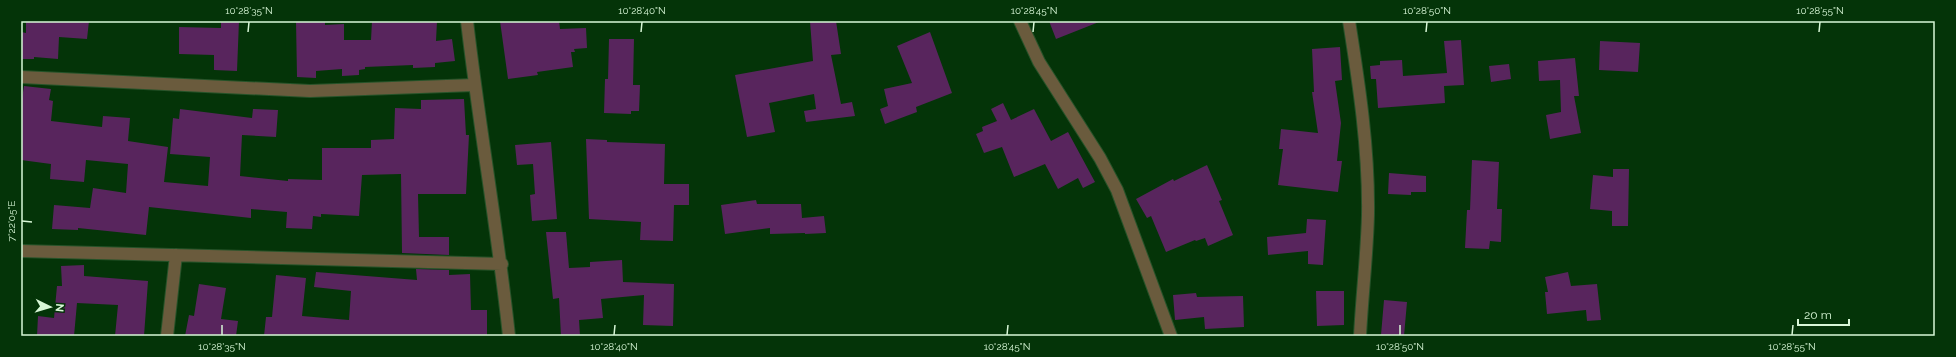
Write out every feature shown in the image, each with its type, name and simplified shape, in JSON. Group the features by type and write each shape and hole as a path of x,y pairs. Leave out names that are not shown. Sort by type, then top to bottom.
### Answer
{"street":[{"path":"467,21 474,85 502,264 509,336"},
{"path":"1020,21 1039,62 1100,158 1117,190 1171,336"},
{"path":"1350,21 1358,76 1367,185 1368,216 1360,336"},
{"path":"21,77 310,91 474,85"},
{"path":"21,251 502,264"},
{"path":"168,336 176,255"}],"building":[{"path":"26,21 89,21 87,39 59,37 58,59 34,57 34,59 21,59 21,32 26,33"},
{"path":"221,21 239,21 237,71 214,70 214,55 179,54 179,27 221,28"},
{"path":"296,21 325,21 325,25 344,24 344,40 371,40 372,21 437,21 436,41 452,39 455,61 435,63 435,67 413,68 413,65 365,67 365,69 359,70 359,75 342,76 342,69 316,71 316,78 297,77"},
{"path":"500,21 559,21 560,29 586,28 587,48 574,49 575,52 571,52 573,67 537,72 538,75 508,79"},
{"path":"810,21 836,21 841,54 831,55 841,104 852,102 855,116 806,122 804,111 816,109 814,94 769,103 775,132 747,137 735,75 813,61"},
{"path":"1049,21 1099,21 1099,22 1056,39"},
{"path":"930,32 952,93 916,107 917,112 885,124 880,109 888,106 884,89 912,83 897,46"},
{"path":"609,39 634,39 633,85 640,85 639,111 631,111 631,114 604,113 605,79 608,79"},
{"path":"1461,40 1464,85 1444,86 1445,103 1378,108 1376,79 1371,79 1370,66 1380,65 1380,61 1402,60 1403,76 1447,73 1444,41"},
{"path":"1600,41 1640,43 1638,72 1599,70"},
{"path":"1340,47 1342,80 1335,81 1341,123 1337,161 1342,161 1338,192 1278,185 1283,149 1279,149 1281,129 1318,133 1312,92 1314,92 1312,49"},
{"path":"1575,58 1579,96 1574,96 1581,133 1550,139 1546,115 1561,112 1560,80 1539,81 1538,61"},
{"path":"1509,64 1511,79 1491,82 1489,66"},
{"path":"24,86 51,89 49,100 53,101 51,121 102,127 103,116 130,118 128,141 168,147 164,182 208,186 210,157 170,154 173,118 179,119 180,109 252,118 253,109 278,110 276,137 242,135 240,176 288,181 288,179 322,180 322,148 371,148 371,140 394,139 395,108 421,109 421,100 464,99 466,135 469,135 466,194 418,194 419,237 449,237 449,255 402,253 401,174 362,175 359,216 321,214 321,217 313,216 312,229 286,228 287,212 251,209 251,218 149,207 146,235 78,228 78,230 52,229 54,205 90,208 93,188 126,193 128,164 86,160 84,182 50,179 51,164 21,160 21,105"},
{"path":"1003,103 1011,120 1034,109 1051,141 1068,132 1095,182 1083,188 1078,178 1058,189 1045,164 1014,177 1002,147 984,153 976,134 983,131 982,127 997,121 991,109"},
{"path":"586,139 607,140 607,142 665,144 664,184 689,184 689,205 674,205 673,241 640,240 641,222 589,219"},
{"path":"551,142 557,219 532,221 530,195 535,194 533,164 517,165 515,145"},
{"path":"1472,160 1499,162 1497,209 1502,209 1501,242 1490,241 1489,249 1465,248 1467,210 1470,210"},
{"path":"1207,165 1222,200 1219,201 1233,235 1208,246 1205,238 1195,240 1166,252 1151,216 1147,218 1136,199 1173,179 1174,181"},
{"path":"1613,169 1629,169 1628,226 1612,226 1612,211 1590,209 1593,175 1613,177"},
{"path":"1389,173 1426,176 1426,192 1411,192 1411,195 1388,194"},
{"path":"756,200 757,204 801,204 802,218 824,216 826,233 770,234 770,228 725,234 721,205"},
{"path":"1307,219 1326,220 1323,265 1308,264 1308,251 1268,255 1267,237 1306,233"},
{"path":"546,232 566,232 569,268 590,267 590,262 622,260 623,282 674,284 673,326 643,325 644,295 601,299 603,318 579,320 580,336 561,336 559,298 553,299"},
{"path":"84,265 84,276 148,281 144,336 115,336 118,305 77,303 74,336 37,336 38,316 54,318 57,286 62,286 61,266"},
{"path":"416,269 449,270 449,275 470,274 471,310 487,310 487,336 264,336 266,317 272,317 276,275 306,278 302,316 349,320 351,291 314,287 316,272 417,280"},
{"path":"1568,272 1571,286 1597,284 1601,320 1587,321 1586,310 1547,314 1545,292 1548,292 1545,277"},
{"path":"199,284 226,288 221,319 238,321 236,336 185,336 189,315 194,316"},
{"path":"1316,291 1344,291 1344,325 1317,326"},
{"path":"1196,293 1197,297 1243,296 1244,327 1205,329 1204,317 1175,320 1173,295"},
{"path":"1384,300 1407,302 1404,336 1381,335"}]}
